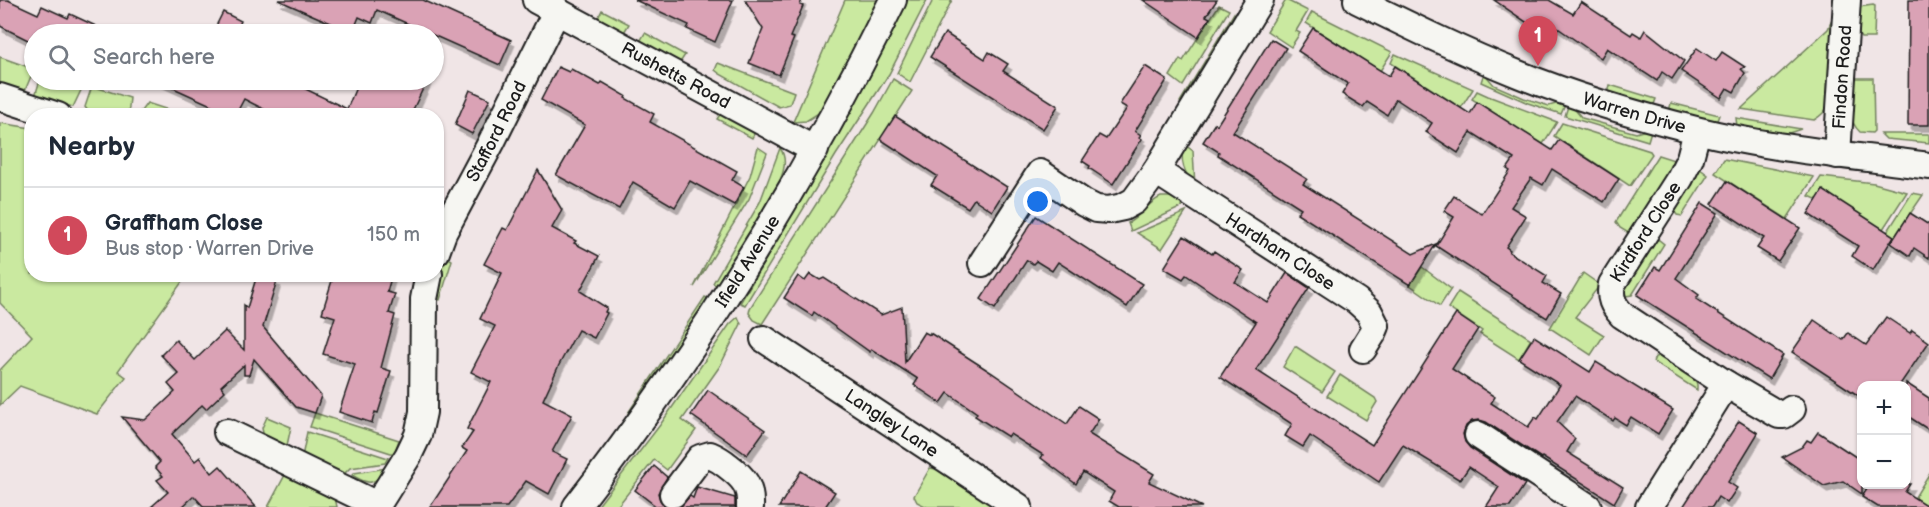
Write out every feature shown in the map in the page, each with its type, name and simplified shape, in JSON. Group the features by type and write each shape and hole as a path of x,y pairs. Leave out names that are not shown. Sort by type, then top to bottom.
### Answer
{"street":[{"name":"Ifield Avenue","path":"576,507 653,406 702,335 768,230 815,150 893,0"},
{"path":"982,263 1040,173 1084,203 1096,208 1109,210 1134,201 1156,171 1260,0"},
{"name":"Warren Drive","path":"1357,0 1519,75 1622,110 1758,143 1929,166"},
{"name":"Findon Road","path":"1837,155 1847,0"},
{"name":"Rushetts Road","path":"547,5 815,150"},
{"name":"Stafford Road","path":"444,229 491,143 547,5"},
{"path":"0,97 34,108"},
{"name":"Kirdford Close","path":"1697,130 1690,158 1680,178 1612,284 1610,294 1614,306 1622,315 1726,384 1779,415 1784,415 1792,409"},
{"name":"Hardham Close","path":"1156,171 1357,301 1369,312 1376,326 1363,349"},
{"path":"227,432 376,506 408,456 418,435 423,412 424,298 427,282"},
{"name":"Langley Lane","path":"764,339 1019,507"},
{"path":"1649,507 1726,384"},
{"path":"1478,435 1588,507"},
{"path":"673,494 700,458 710,455 729,467 747,483 750,492 750,507"}],"green space":[{"path":"845,0 879,0 825,109 806,121 793,122"},
{"path":"907,0 927,0 889,74 836,155 745,305 740,303 801,199"},
{"path":"933,0 952,0 910,82 897,73"},
{"path":"1286,0 1308,11 1296,31 1300,33 1291,47 1267,31"},
{"path":"1219,5 1229,10 1183,86 1170,76 1180,59 1183,61"},
{"path":"1875,6 1874,38 1861,38 1859,35 1859,7"},
{"path":"602,10 629,24 623,34 597,20"},
{"path":"1312,12 1392,52 1380,71 1306,23"},
{"path":"1234,13 1236,18 1184,104 1180,102"},
{"path":"1831,22 1838,22 1834,66 1829,99 1822,114 1814,120 1741,109 1828,29"},
{"path":"645,33 685,55 679,64 639,43"},
{"path":"1395,54 1473,89 1461,108 1391,63"},
{"path":"0,57 24,65 24,93 0,85"},
{"path":"718,63 794,92 790,104 779,107 720,74 715,70"},
{"path":"1484,73 1494,85 1524,98 1549,106 1559,103 1565,105 1561,114 1528,103 1481,82"},
{"path":"1854,78 1873,78 1874,131 1872,133 1860,132 1852,121"},
{"path":"893,79 912,91 762,324 754,320 749,313 750,308 874,113"},
{"path":"1610,85 1656,99 1653,107 1608,94"},
{"path":"37,90 81,90 73,107 35,96"},
{"path":"91,90 105,90 130,98 129,108 85,107"},
{"path":"1477,91 1557,122 1543,144 1472,99"},
{"path":"147,103 163,108 143,108"},
{"path":"1671,103 1719,115 1716,123 1669,112"},
{"path":"1568,106 1572,106 1582,118 1636,133 1651,131 1648,141 1565,116"},
{"path":"723,110 757,128 752,138 717,119"},
{"path":"1736,118 1801,129 1783,135 1737,127"},
{"path":"0,123 24,127 24,282 182,282 118,371 126,377 97,414 20,386 0,405 0,370 32,336 0,303"},
{"path":"1562,123 1650,151 1652,154 1630,186 1554,136"},
{"path":"1881,134 1929,134 1929,143 1886,139"},
{"path":"1185,145 1193,151 1195,187 1182,162"},
{"path":"758,147 767,153 749,199 694,287 750,176"},
{"path":"780,148 784,156 784,164 780,180 718,287 713,283 760,202"},
{"path":"1658,155 1674,160 1675,166 1630,234 1620,228 1616,222"},
{"path":"1724,159 1814,177 1787,219 1715,173"},
{"path":"1699,168 1708,175 1682,216 1677,215 1671,207"},
{"path":"1821,177 1874,183 1907,192 1883,229 1809,196"},
{"path":"1912,193 1923,195 1893,239 1886,234"},
{"path":"1161,197 1170,197 1186,205 1131,231 1128,223"},
{"path":"1186,212 1162,249 1137,233"},
{"path":"1651,238 1664,244 1632,295 1626,296 1624,288"},
{"path":"445,256 452,260 440,300 435,299 437,282 444,282"},
{"path":"1422,267 1451,289 1440,306 1410,285"},
{"path":"1583,273 1600,285 1575,317 1604,335 1591,355 1550,328"},
{"path":"1458,292 1531,339 1519,359 1480,334 1482,331 1448,308"},
{"path":"705,297 710,300 632,413 628,413"},
{"path":"738,317 741,324 720,366 682,420 696,430 667,470 654,460 617,507 597,507 660,425 730,324"},
{"path":"1295,346 1335,372 1322,392 1283,367"},
{"path":"1662,355 1691,373 1695,378 1697,390 1653,362 1655,357"},
{"path":"1340,375 1375,398 1377,402 1366,420 1327,396"},
{"path":"315,413 399,440 394,454 310,427"},
{"path":"267,417 291,427 286,450 264,438 262,428"},
{"path":"307,432 388,458 385,463 350,468 344,474 302,457"},
{"path":"387,468 379,478 371,482 363,481 352,475 354,473"},
{"path":"930,468 943,470 997,507 927,507 917,502 914,496"},
{"path":"1929,474 1929,507 1909,507"},
{"path":"285,475 335,497 337,507 268,507"}],"building":[{"path":"0,0 8,0 38,14 42,6 68,18 70,14 92,24 24,24 24,38 0,26"},
{"path":"278,0 423,0 511,40 500,65 444,40 444,24 408,24 377,10 372,23 359,17 356,24 333,24"},
{"path":"635,0 733,0 715,42 687,29 689,25"},
{"path":"745,0 802,0 800,5 803,6 790,37 794,38 779,75 749,63 763,29"},
{"path":"1143,0 1217,0 1206,16 1210,18 1198,37"},
{"path":"1494,0 1549,0 1573,14 1581,2 1631,35 1633,32 1641,37 1645,30 1684,61 1672,79 1662,72 1657,81 1607,48 1601,58 1552,24 1545,35"},
{"path":"1909,0 1929,0 1929,125 1908,125"},
{"path":"223,12 241,21 240,24 217,24"},
{"path":"1313,28 1389,76 1395,66 1470,114 1477,102 1552,150 1559,140 1619,179 1604,202 1552,169 1543,185 1531,178 1511,207 1526,216 1506,247 1510,250 1509,252 1547,276 1543,283 1561,294 1547,318 1436,246 1454,217 1444,211 1454,196 1482,214 1510,171 1507,169 1514,159 1471,132 1458,153 1426,132 1432,123 1396,99 1387,115 1367,102 1363,107 1342,94 1348,84 1298,51"},
{"path":"945,33 985,59 989,52 1008,64 1003,71 1058,106 1043,129 930,57"},
{"path":"1271,39 1286,48 1233,132 1307,179 1303,184 1413,254 1436,244 1410,285 1297,213 1301,208 1218,155 1219,152 1203,142 1215,123 1217,125"},
{"path":"1697,48 1716,61 1722,52 1745,67 1741,69 1745,73 1734,92 1727,88 1721,98 1681,71"},
{"path":"1145,66 1167,80 1135,131 1141,135 1139,137 1142,139 1113,184 1082,161 1099,135 1106,139 1127,108 1120,104"},
{"path":"558,67 569,72 571,69 600,85 602,82 654,114 650,122 737,171 732,180 744,187 734,205 690,181 675,207 633,182 619,209 556,175 585,125 541,100"},
{"path":"178,90 308,90 345,108 261,108 244,99 239,108 217,108"},
{"path":"355,90 422,90 414,108 347,108"},
{"path":"470,90 490,99 472,134 455,125"},
{"path":"895,116 1007,187 992,211 974,199 968,208 931,185 937,176 880,139"},
{"path":"538,170 562,210 552,228 599,256 580,291 607,308 605,312 607,313 594,338 578,330 543,400 572,415 552,452 567,459 549,494 526,481 507,507 430,507 467,451 462,448 473,432 467,429 491,382 471,372 495,326 480,319 502,273 484,264 503,228 507,230"},
{"path":"1727,181 1800,228 1778,261 1757,248 1764,238 1712,204"},
{"path":"1823,190 1894,236 1873,270 1852,256 1858,246 1808,214"},
{"path":"1702,203 1718,213 1676,278 1699,295 1696,299 1783,355 1769,379 1637,295 1655,267 1660,270"},
{"path":"1910,213 1929,225 1929,258 1914,248 1910,256 1891,243"},
{"path":"1036,216 1142,284 1127,307 1058,262 1052,271 1036,261 1033,264 1027,260 995,309 981,299"},
{"path":"1184,236 1212,254 1214,251 1243,270 1235,282 1268,303 1287,273 1309,288 1256,370 1372,445 1456,314 1478,329 1452,369 1495,397 1491,403 1528,427 1535,417 1538,419 1560,385 1519,359 1534,336 1590,372 1596,362 1673,410 1658,434 1631,417 1626,425 1615,418 1613,421 1575,396 1557,422 1575,439 1567,452 1623,487 1614,503 1486,422 1479,420 1472,421 1466,426 1463,434 1465,442 1470,448 1525,484 1510,507 1486,507 1499,487 1469,467 1460,480 1403,445 1379,482 1310,436 1303,447 1285,436 1292,424 1220,377 1256,322 1186,275 1183,279 1164,268"},
{"path":"810,274 820,280 824,278 881,315 902,307 905,362 924,332 930,335 930,333 1067,424 1079,406 1099,419 1089,434 1154,474 1149,482 1202,507 1119,507 1109,501 1114,492 1083,472 1076,484 1041,458 1043,455 975,416 977,413 948,393 941,403 914,385 918,379 871,349 870,352 814,312 812,316 784,298 798,276 805,281"},
{"path":"255,282 277,282 263,327 321,396 315,413 296,407 254,359 249,375 244,375 244,365 221,386 225,391 206,409 202,405 172,434 195,461 200,457 212,473 220,466 256,507 204,507 194,496 182,507 151,507 168,492 157,480 163,476 155,467 160,462 122,417 145,420 175,392 168,384 179,374 161,355 176,340 195,360 225,331 244,350 244,305 247,308"},
{"path":"332,282 390,282 387,292 395,294 389,313 395,315 381,368 391,371 378,413 375,412 372,423 339,412 355,364 323,354 335,317 322,313"},
{"path":"1886,317 1910,333 1912,330 1929,342 1902,381 1857,381 1857,395 1792,352 1814,320 1843,340 1848,333 1866,345"},
{"path":"1911,386 1929,398 1929,430 1911,418"},
{"path":"708,390 765,430 747,455 691,415"},
{"path":"1739,421 1758,433 1728,482 1737,488 1727,503 1718,497 1712,507 1683,507"},
{"path":"1818,432 1857,458 1857,489 1862,489 1862,494 1843,481 1824,486 1782,457 1802,447 1807,440 1811,442"},
{"path":"654,466 667,477 658,493 666,507 657,507 635,490"},
{"path":"801,471 835,492 825,507 779,507"},
{"path":"697,487 735,498 735,507 680,507 690,496 693,498"},
{"path":"1867,489 1907,489 1905,492 1929,507 1878,507 1862,497"}],"place":[{"name":"Graffham Close","path":"1538,66"}]}
